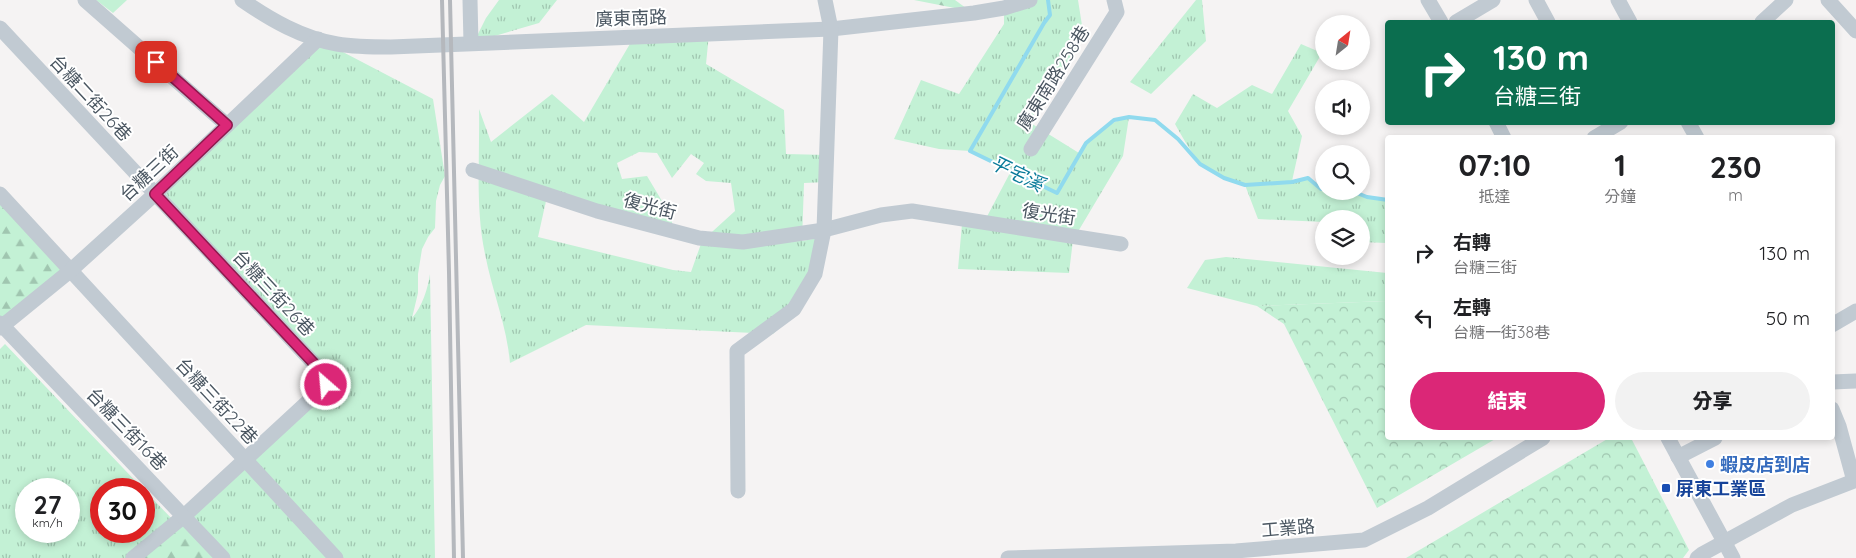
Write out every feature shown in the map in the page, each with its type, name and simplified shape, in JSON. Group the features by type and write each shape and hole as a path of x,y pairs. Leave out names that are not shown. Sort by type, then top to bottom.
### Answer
{"street":[{"path":"85,0 227,125"},
{"name":"廣東南路","path":"242,0 269,18 296,32 335,44 362,47 831,29 974,13 1004,8 1030,0"},
{"path":"470,0 471,43"},
{"path":"738,491 737,351 794,309 815,274 824,230 831,29 825,0"},
{"name":"廣東南路258巷","path":"1031,149 1117,12 1114,0"},
{"path":"1428,0 1440,20"},
{"path":"1459,20 1493,0"},
{"path":"1536,0 1547,20"},
{"path":"1618,0 1629,20"},
{"path":"1764,20 1786,0"},
{"path":"1828,0 1856,31"},
{"name":"台糖二街26巷","path":"0,28 155,194"},
{"name":"台糖三街","path":"1,325 70,271 155,194 318,39"},
{"name":"復光街","path":"473,170 597,211 699,238 743,242 824,230 881,215 912,211 1121,244"},
{"name":"台糖三街22巷","path":"0,194 336,558"},
{"name":"台糖三街26巷","path":"155,194 322,372 326,385 246,460"},
{"path":"1835,323 1856,311"},
{"name":"台糖三街16巷","path":"1,325 223,558"},
{"path":"1835,382 1856,381"},
{"path":"1697,558 1792,505 1855,484 1835,416"},
{"name":"工業路","path":"1008,558 1236,555 1364,540 1428,508 1540,440"},
{"path":"1669,440 1733,558"},
{"path":"1678,457 1712,440"},
{"path":"134,558 246,460"}],"green space":[{"path":"96,0 127,0 113,13"},
{"path":"499,0 557,0 539,23 471,43"},
{"path":"914,0 955,0 970,11"},
{"path":"1030,0 1078,0 1084,38 1029,122 1079,153 1101,130 1114,122 1129,117 1123,156 1073,240 1069,273 958,269 962,224 982,226 1011,171 970,151 939,149 894,139 921,80 959,94 1004,24 1004,8"},
{"path":"1196,0 1202,0 1206,41 1151,94 1130,82"},
{"path":"709,34 706,64 784,110 786,154 827,155 826,182 804,183 802,241 824,237 789,317 773,334 586,325 510,363 506,336 488,268 482,236 479,200 479,109 491,142 552,94 584,122 634,37","holes":["639,152 657,153 672,178 691,154 704,163 696,174 706,181 731,183 735,211 702,241 691,272 673,270 538,237 546,201 674,235 671,216 647,176 622,179 617,163"]},
{"path":"318,39 433,99 445,176 440,185 436,201 435,228 422,249 418,274 418,293 412,318 424,297 430,274 435,558 223,558 184,516 326,385 155,194"},
{"path":"1301,44 1315,50 1315,65 1288,111 1302,136 1292,181 1308,178 1315,184 1315,200 1370,200 1370,197 1385,200 1385,243 1370,242 1370,210 1315,210 1315,222 1258,219 1245,185 1210,170 1195,157 1175,124 1193,94 1217,108 1252,85 1272,94"},
{"path":"0,194 70,271 0,323"},
{"path":"1226,257 1385,273 1385,301 1257,306 1187,288 1205,260"},
{"path":"1385,301 1385,440 1494,440 1377,508 1284,324 1257,306"},
{"path":"5,344 133,478 90,478 90,543 147,543 129,558 0,558 0,349"},
{"path":"1606,440 1632,440 1689,550 1683,558 1406,558"},
{"path":"155,501 174,521 155,537"},
{"path":"184,516 223,558 133,558 151,543 155,543 155,540"}],"waterway":[{"name":"平宅溪","path":"1048,0 1050,15 970,151 1057,193 1086,143 1114,120 1129,117 1155,120 1178,139 1200,164 1224,178 1245,185 1292,182 1308,178 1315,184"},
{"name":"平宅溪","path":"1370,197 1385,200"}],"railway":[{"path":"442,0 454,558"},
{"path":"450,0 463,558"}],"place":[{"name":"蝦皮店到店","path":"1710,464"},
{"name":"屏東工業區","path":"1666,488"}],"route":[{"path":"156,62 227,125 155,194 322,372 326,385"}]}
